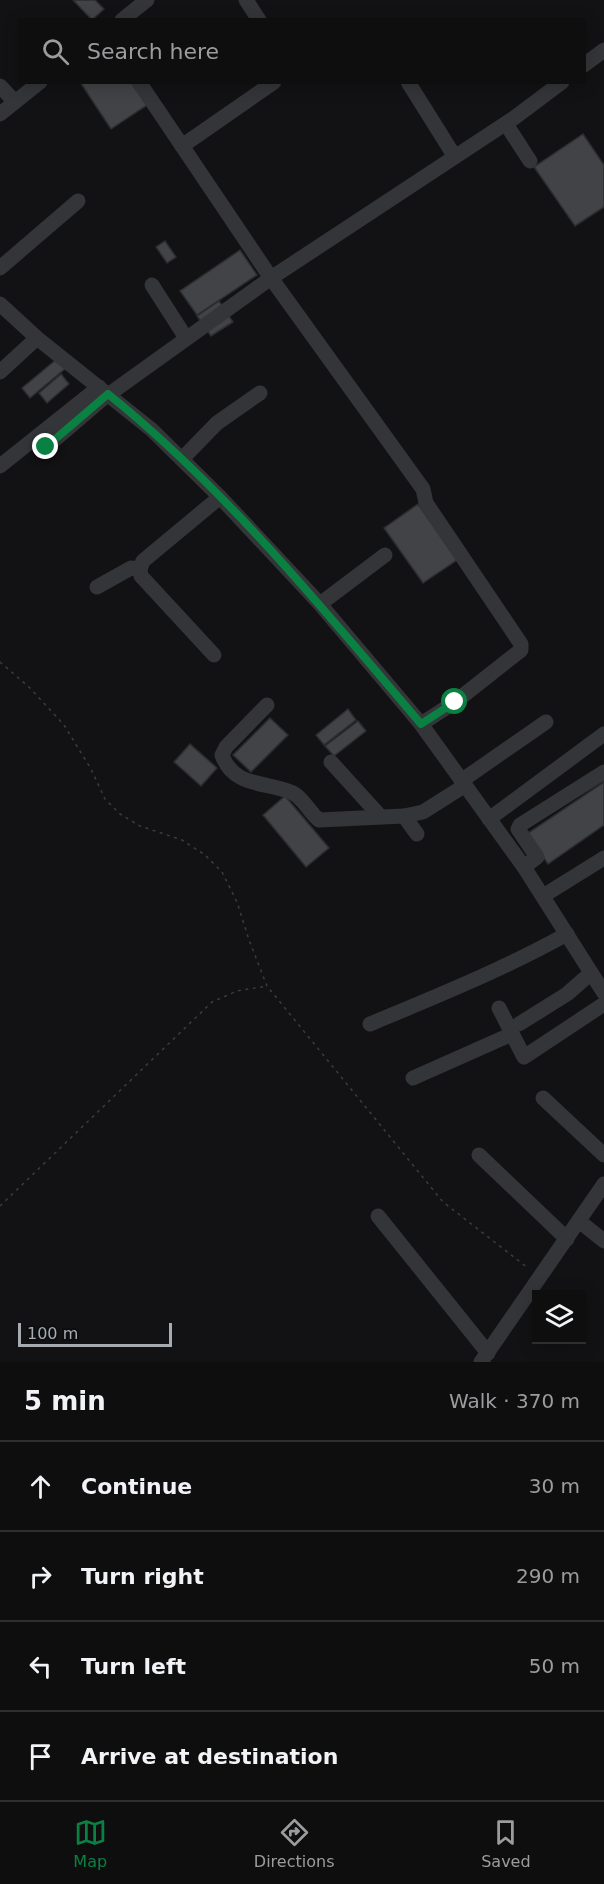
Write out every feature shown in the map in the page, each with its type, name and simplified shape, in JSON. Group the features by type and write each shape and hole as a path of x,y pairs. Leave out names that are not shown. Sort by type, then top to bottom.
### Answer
{"street":[{"path":"124,18 147,0"},
{"path":"246,0 258,18"},
{"path":"586,64 604,51"},
{"path":"0,114 38,84"},
{"path":"140,84 271,278 423,489 426,503 520,644 521,651 455,702 421,724"},
{"path":"182,146 271,84"},
{"path":"409,84 455,157"},
{"path":"0,466 104,391 186,338 271,278 506,124 558,84"},
{"path":"0,86 15,102"},
{"path":"506,124 530,161"},
{"path":"0,268 78,201"},
{"path":"152,285 186,338"},
{"path":"0,304 37,338 152,430 220,497 320,604 421,724 524,867 604,993"},
{"path":"0,372 37,338"},
{"path":"46,447 104,391"},
{"path":"182,459 217,423 260,393"},
{"path":"213,655 141,576 140,569 143,561 220,497"},
{"path":"320,604 385,555"},
{"path":"97,587 131,568 140,569"},
{"path":"267,705 226,747 222,755 225,762 235,774 261,785 294,793 319,820 404,816 423,812 546,722"},
{"path":"489,819 604,734"},
{"path":"331,762 380,816"},
{"path":"524,867 537,857 518,829 519,825 604,772"},
{"path":"404,816 417,834"},
{"path":"543,896 604,858"},
{"path":"370,1024 519,960 567,934"},
{"path":"413,1078 516,1029 567,994 591,973"},
{"path":"499,1008 516,1029 524,1057 604,1004"},
{"path":"543,1098 604,1155"},
{"path":"479,1155 567,1239"},
{"path":"378,1216 485,1357 604,1184"},
{"path":"579,1221 604,1241"}],"path":[{"path":"0,662 30,688 64,724 91,769 105,799 120,814 140,826 182,840 205,855 222,872 237,902 267,986 443,1203 520,1262"},
{"path":"0,1206 212,1002 237,991 267,986"}],"building":[{"path":"73,0 95,0 104,9 94,18 90,18"},
{"path":"81,84 132,84 147,105 111,129"},
{"path":"583,134 604,165 604,207 575,226 534,167"},
{"path":"165,241 176,257 167,263 156,247"},
{"path":"240,250 257,275 197,315 180,291"},
{"path":"219,301 233,322 211,336 197,316"},
{"path":"58,358 66,368 30,398 22,388"},
{"path":"61,374 69,384 47,403 39,393"},
{"path":"418,504 457,560 423,583 384,528"},
{"path":"348,709 356,720 324,745 316,735"},
{"path":"270,718 288,735 251,772 233,755"},
{"path":"358,721 366,731 334,756 325,746"},
{"path":"190,744 217,768 201,786 174,762"},
{"path":"604,782 604,825 548,864 527,834"},
{"path":"285,796 329,848 306,867 263,815"}],"route":[{"path":"46,447 108,394 152,430 220,497 320,604 421,724 455,702"}]}
